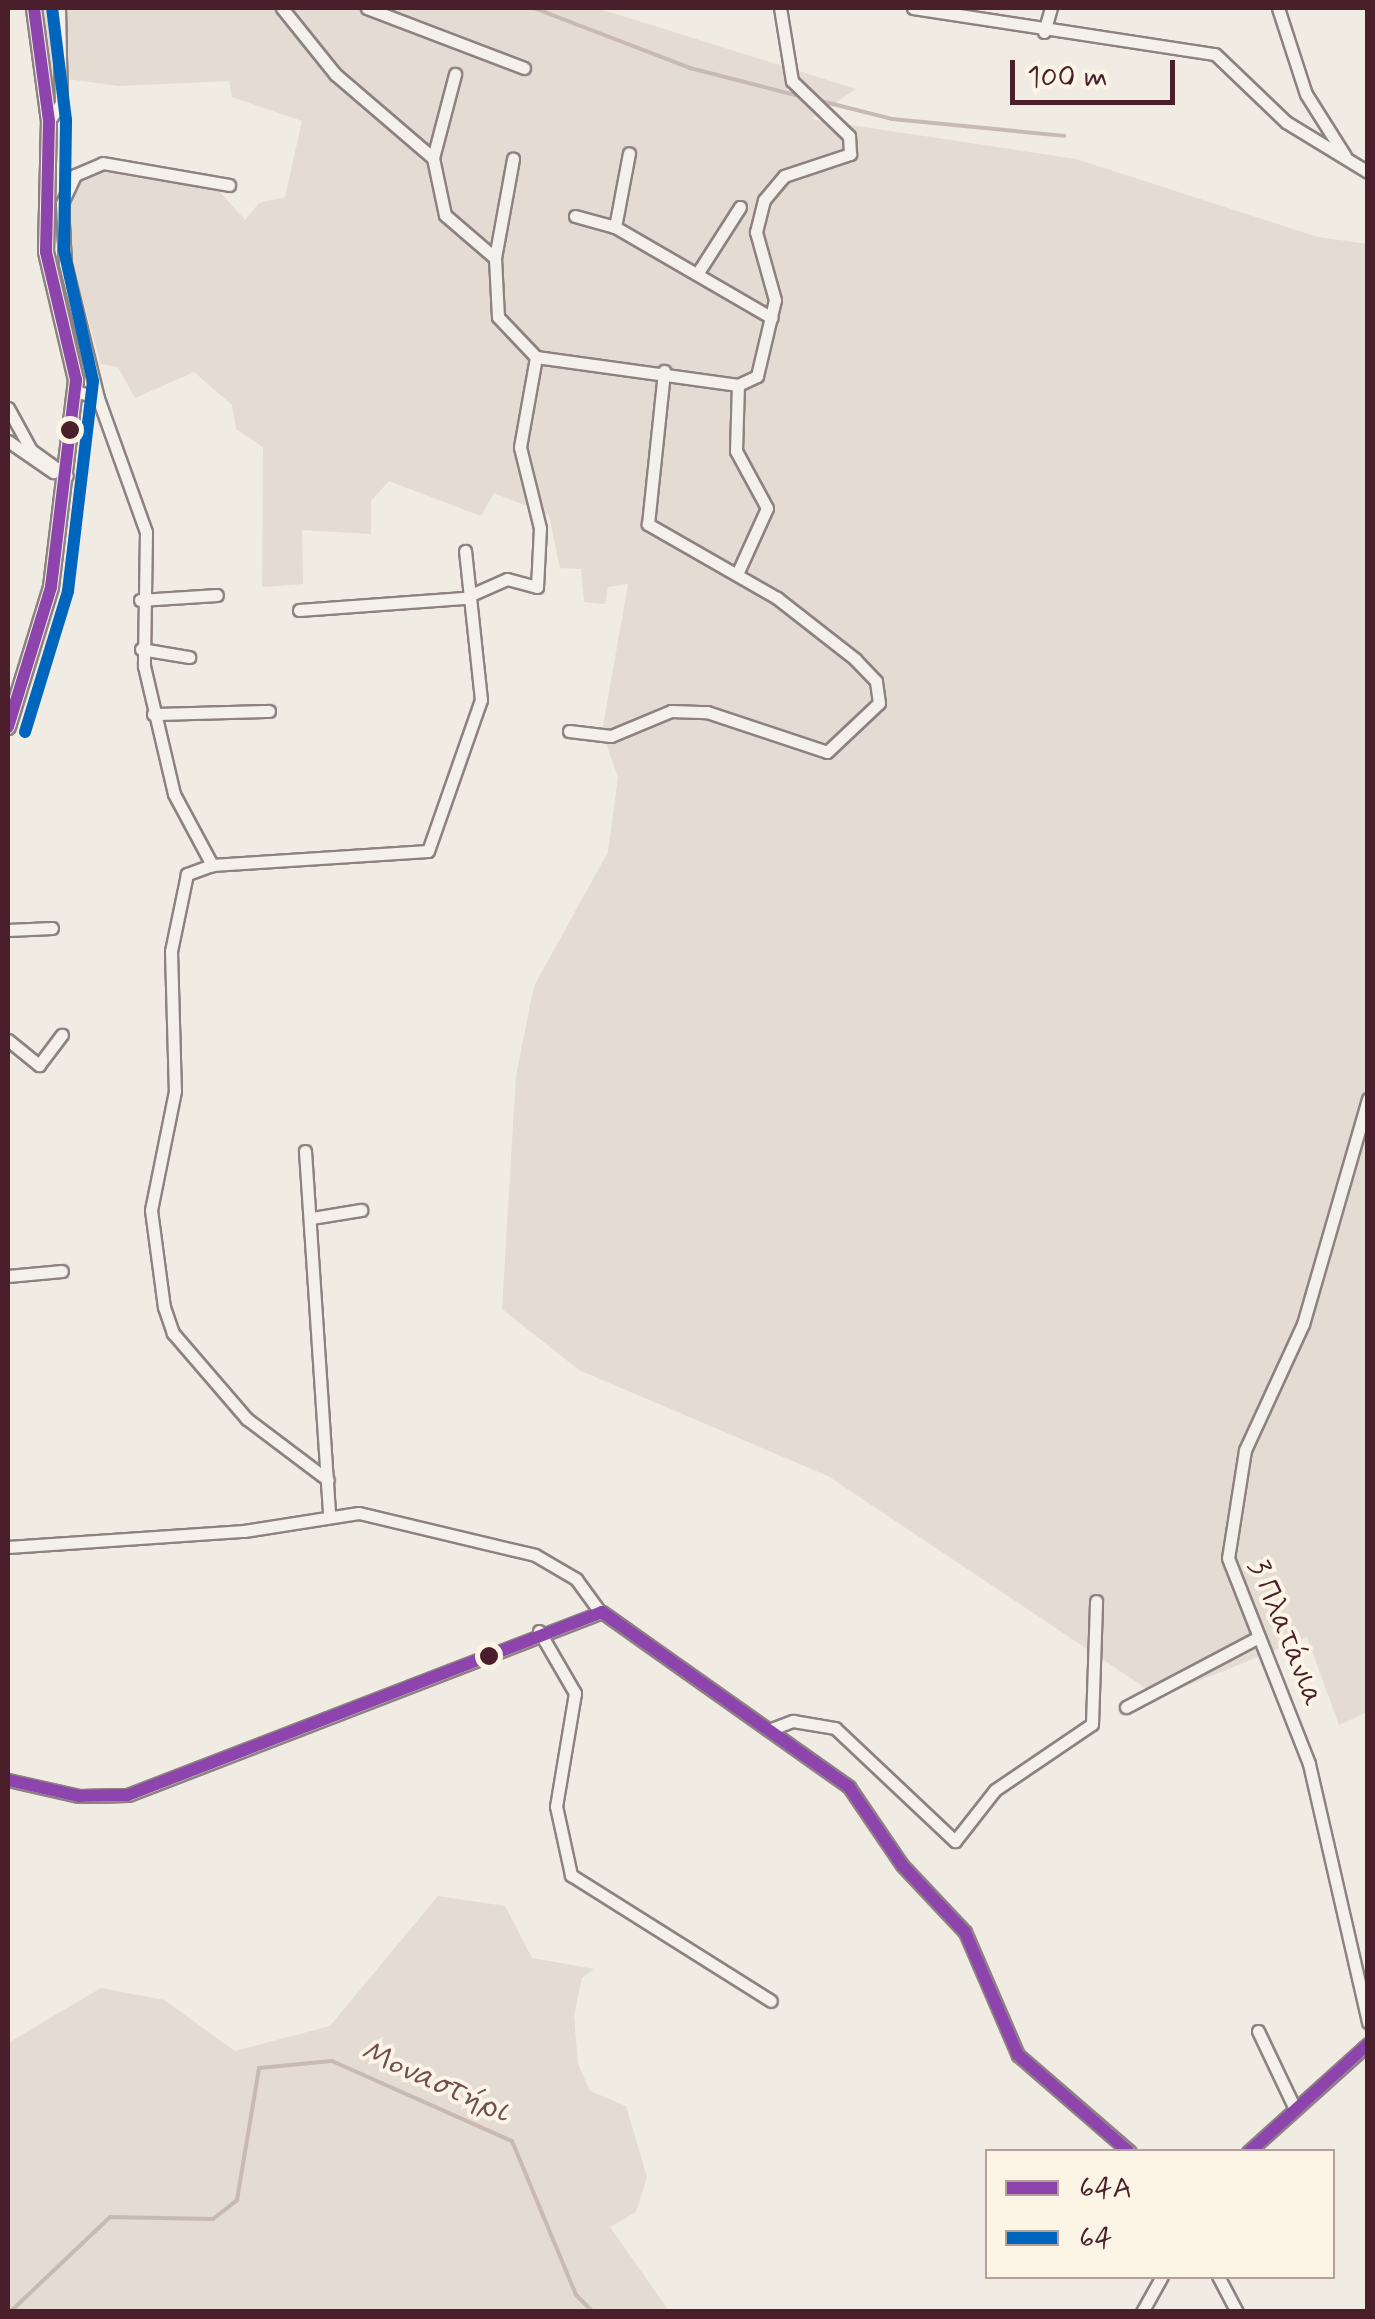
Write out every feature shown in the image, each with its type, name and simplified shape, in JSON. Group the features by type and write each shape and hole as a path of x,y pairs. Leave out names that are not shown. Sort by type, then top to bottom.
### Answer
{"main road":[{"path":"8,727 52,587 76,391 46,252 49,121 34,8"}],"street":[{"path":"49,121 60,103 59,8"},
{"path":"282,8 335,74 434,158"},
{"path":"366,8 524,68"},
{"path":"514,159 495,258 498,316 536,357 664,370 738,384 757,376 772,318 772,270 756,232 764,200 784,176 843,164 850,154 849,136 792,82 780,8"},
{"path":"1044,32 1051,8"},
{"path":"1278,8 1306,94 1345,156"},
{"path":"922,9 980,14 1044,32 1215,54 1286,122 1368,172"},
{"path":"455,74 434,158 445,215 495,258"},
{"path":"615,227 630,152"},
{"path":"212,865 174,794 154,714 141,649 140,600 146,532 98,398 65,264 62,203 75,175 103,164 229,185"},
{"path":"699,271 740,207"},
{"path":"575,216 615,227 699,271 772,318"},
{"path":"299,610 468,597 507,579 528,590 538,584 540,528 520,446 536,357"},
{"path":"569,731 611,736 671,712 707,712 828,752 864,724 879,703 876,681 738,572 648,524 664,370"},
{"path":"738,384 736,451 767,508 738,572"},
{"path":"76,391 98,398"},
{"path":"8,408 31,450 67,476"},
{"path":"8,441 32,464 67,476"},
{"path":"328,1480 236,1408 173,1333 161,1290 151,1210 175,1091 171,951 187,874 212,865 426,854 481,700 464,552"},
{"path":"140,600 217,595"},
{"path":"141,649 189,657"},
{"path":"154,714 269,711"},
{"path":"8,930 52,928"},
{"path":"8,1040 39,1065 62,1035"},
{"name":"3 Πλατάνια","path":"1368,1099 1304,1324 1236,1483 1228,1558 1310,1764 1368,2022"},
{"path":"305,1151 329,1511"},
{"path":"312,1218 360,1210"},
{"path":"8,1276 62,1270"},
{"path":"8,1547 244,1531 329,1511 451,1529 535,1555 576,1579 599,1611 854,1792 902,1865 965,1932 1018,2055 1127,2149"},
{"path":"770,1730 800,1720 835,1728 955,1841 995,1790 1092,1724 1096,1601"},
{"path":"8,1780 79,1796 128,1795 539,1631 599,1611"},
{"path":"539,1631 575,1694 556,1806 571,1875 771,2001"},
{"path":"1126,1706 1257,1638"},
{"path":"1258,2031 1295,2109"},
{"path":"1251,2149 1368,2044"},
{"path":"1142,2312 1160,2279"},
{"path":"1220,2279 1236,2312"}],"shaded area":[{"path":"43,8 597,8 856,89 811,119 1076,159 1318,237 1367,244 1367,1712 1339,1725 1307,1637 1159,1697 828,1476 579,1370 502,1309 516,1076 534,986 608,852 618,777 602,732 628,584 608,587 605,604 584,602 581,569 560,568 549,515 494,493 481,516 389,481 371,501 371,534 302,530 303,584 262,587 263,447 236,429 232,405 194,372 135,398 118,367 101,364 70,255 68,201 79,181 107,169 220,192 245,220 259,203 285,197 302,121 232,97 229,81 119,86 52,77"},
{"path":"438,1896 505,1906 532,1958 594,1969 582,1978 574,2015 578,2064 590,2091 626,2106 647,2177 636,2212 610,2227 669,2311 8,2311 8,2043 101,1988 164,2000 235,2051 330,2026"}],"waterway":[{"path":"534,8 690,68 803,97"},
{"path":"817,100 892,119 1064,136"},
{"name":"Μοναστήρι","path":"10,2312 110,2217 213,2219 237,2200 259,2068 332,2061 512,2141 576,2295 593,2312"}],"transit line":[{"name":"64Α","path":"8,727 51,587 76,380 46,252 49,121 34,8"},
{"name":"64","path":"25,732 68,591 93,381 64,250 66,120 52,8"},
{"name":"64Α","path":"8,1780 79,1796 128,1795 602,1612 849,1787 902,1865 965,1932 1018,2055 1126,2149"},
{"name":"64Α","path":"1252,2149 1368,2044"}]}
